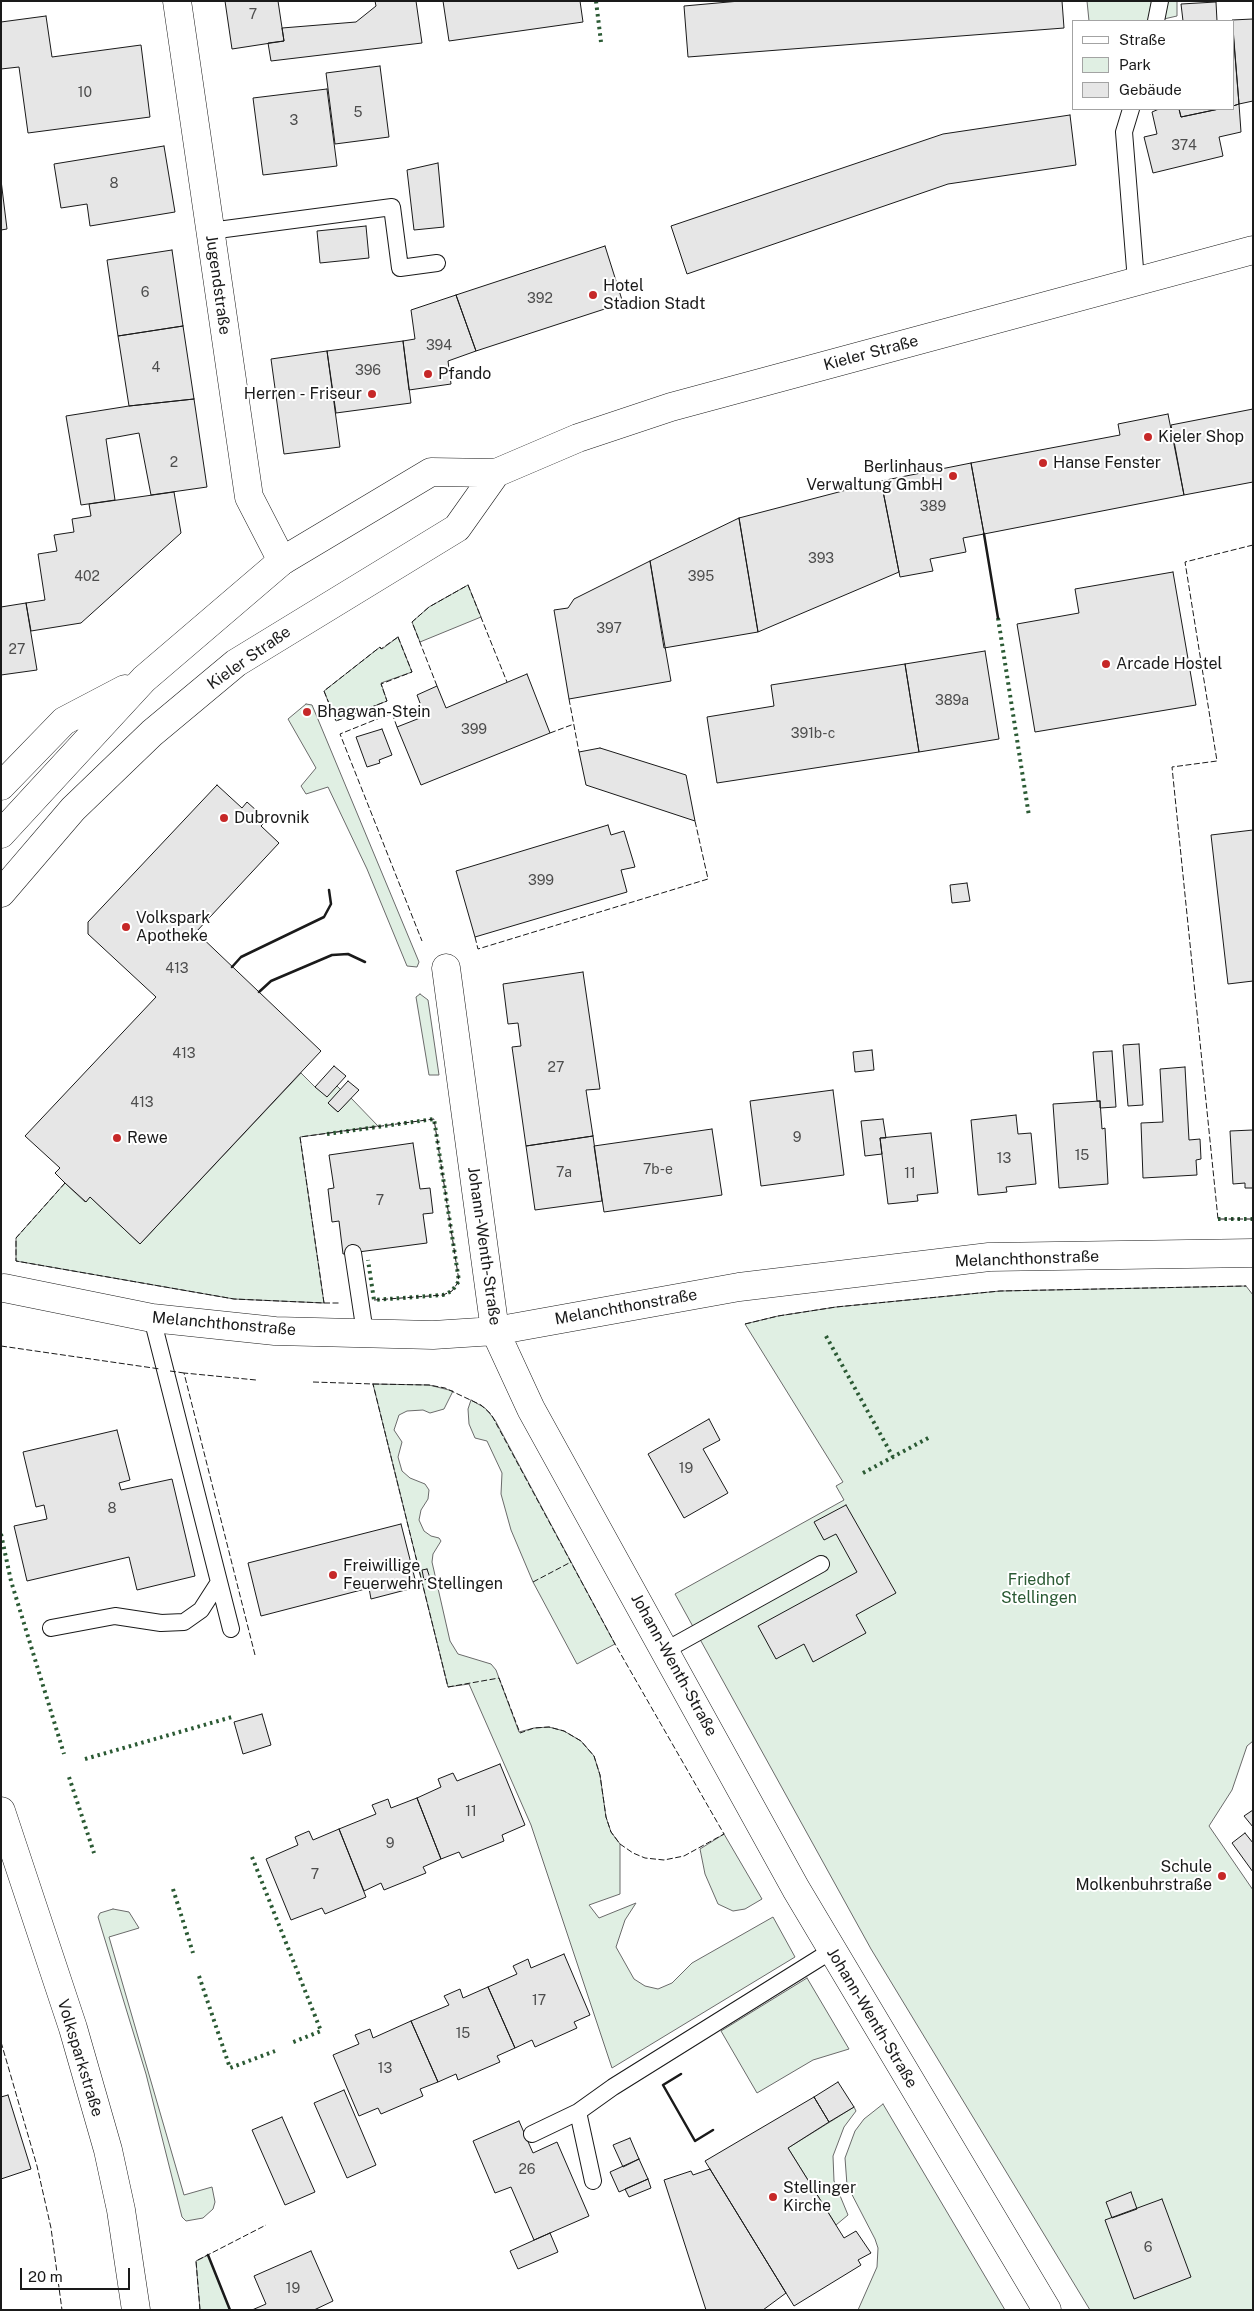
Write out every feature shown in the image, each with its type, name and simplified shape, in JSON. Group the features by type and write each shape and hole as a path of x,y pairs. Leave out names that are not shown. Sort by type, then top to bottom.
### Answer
{"street":[{"name":"Jugendstraße","path":"177,1 249,497 282,561"},
{"name":"Kieler Straße","path":"1,834 144,679 282,561 431,472 496,473 578,438 671,407 1253,250"},
{"name":"Kieler Straße","path":"1,893 73,808 152,733 236,663 456,528 496,473"},
{"name":"Kieler Straße","path":"4,780 64,721 144,679"},
{"name":"Johann-Wenth-Straße","path":"446,968 495,1331 531,1409 831,1950 1047,2310"},
{"name":"Melanchthonstraße","path":"2,1288 152,1318 275,1331 433,1335 495,1331 739,1286 989,1257 1253,1253"},
{"name":"Volksparkstraße","path":"1,1811 72,2028 108,2150 121,2210 136,2310"}],"lane":[{"path":"1156,20 1160,1"},
{"path":"1131,110 1124,132 1136,282"},
{"path":"210,231 392,207 400,268 437,263"},
{"path":"353,1253 365,1333"},
{"path":"152,1318 231,1630"},
{"path":"666,1650 821,1564"},
{"path":"51,1628 115,1616 161,1624 184,1622 201,1610 219,1582"},
{"path":"532,2134 578,2112 612,2087 831,1950"},
{"path":"578,2112 593,2181"}],"green space":[{"path":"1087,1 1177,1 1177,16 1159,20 1089,20"},
{"path":"468,585 481,617 420,642 412,622 429,607"},
{"path":"398,637 412,672 381,683 387,701 336,721 324,691 380,647 382,649"},
{"path":"306,704 312,705 419,962 417,967 407,966 367,869 328,787 306,794 301,786 316,768 288,719"},
{"path":"420,994 428,1000 439,1075 429,1075 416,997"},
{"path":"301,1073 315,1087 337,1086 341,1090 328,1103 338,1112 351,1098 378,1126 300,1137 324,1303 234,1299 16,1261 16,1238 65,1183 85,1202 90,1197 140,1244"},
{"name":"Friedhof Stellingen","path":"1246,1286 1253,1295 1253,1741 1247,1746 1232,1790 1209,1826 1253,1890 1253,2310 1090,2310 871,1949 675,1594 844,1500 836,1486 843,1482 745,1324 778,1316 836,1307 1000,1291"},
{"path":"373,1384 429,1385 453,1391 444,1409 430,1413 423,1410 407,1411 399,1415 394,1430 402,1442 398,1457 402,1471 410,1478 425,1484 429,1490 428,1499 421,1510 419,1520 424,1531 431,1536 439,1538 441,1541 433,1554 432,1562 450,1641 458,1654 491,1664 496,1670 519,1732 549,1727 564,1731 581,1741 594,1756 600,1775 606,1817 611,1832 620,1844 620,1894 589,1905 599,1918 636,1903 625,1920 616,1947 634,1979 645,1986 658,1989 672,1983 692,1963 773,1917 795,1957 612,2068 531,1825 469,1684 448,1687"},
{"path":"471,1400 485,1408 495,1420 615,1644 577,1664 533,1582 511,1530 501,1494 502,1473 487,1441 475,1438 469,1424 468,1409"},
{"path":"724,1834 762,1899 745,1909 733,1911 718,1904 705,1874 700,1849"},
{"path":"113,1909 129,1912 139,1928 109,1937 184,2195 212,2187 215,2202 213,2209 203,2218 186,2221 182,2217 146,2074 98,1917 100,1913"},
{"path":"807,1978 849,2049 813,2060 757,2093 721,2031"},
{"path":"883,2104 1005,2310 858,2310 877,2267 878,2248 847,2185 845,2158 855,2131 864,2119"},
{"path":"854,2107 856,2111 844,2127 833,2156 834,2181 848,2215 836,2225 788,2148"},
{"path":"208,2255 230,2310 200,2310 196,2261"}],"building":[{"path":"225,1 278,1 284,41 232,49"},
{"path":"375,1 416,1 422,43 271,61 268,43 284,41 282,28 356,22 376,6"},
{"path":"443,1 580,1 583,22 449,41"},
{"path":"740,1 1062,1 1064,28 688,57 684,6"},
{"path":"1216,2 1217,20 1183,20 1181,4"},
{"path":"46,16 52,57 141,45 150,117 28,133 19,67 1,69 1,22"},
{"path":"1253,19 1253,101 1239,104 1234,20 1232,20"},
{"path":"1234,41 1239,104 1234,106"},
{"path":"380,66 389,137 335,144 326,73"},
{"path":"327,89 337,166 263,175 253,98"},
{"path":"1239,104 1241,132 1219,137 1223,156 1153,173 1144,137 1157,134 1152,112 1157,110 1179,110 1181,117 1214,110 1234,110 1234,106"},
{"path":"1179,110 1214,110 1181,117"},
{"path":"1070,115 1076,165 948,184 687,274 671,226 943,134"},
{"path":"164,146 175,212 90,226 87,204 61,208 54,164"},
{"path":"438,163 444,227 414,230 407,170"},
{"path":"1,180 7,229 1,230"},
{"path":"366,226 369,258 320,263 317,231"},
{"path":"605,246 623,303 476,351 456,295"},
{"path":"172,250 183,326 118,336 107,260"},
{"path":"456,295 476,351 448,361 451,384 409,390 403,341 415,339 411,310"},
{"path":"183,326 194,399 129,406 118,336"},
{"path":"403,341 411,403 336,413 327,351"},
{"path":"327,351 340,447 284,454 271,359"},
{"path":"194,399 207,487 151,495 139,433 106,439 115,500 81,505 66,416 129,406"},
{"path":"1253,409 1253,482 1184,495 1171,425"},
{"path":"1168,414 1184,495 984,534 971,463 1120,435 1118,424"},
{"path":"971,463 984,534 963,538 966,552 930,559 933,571 900,577 881,481"},
{"path":"881,481 899,572 758,632 739,518"},
{"path":"174,492 181,533 81,623 31,631 26,603 45,600 38,554 57,551 54,535 74,532 72,519 91,516 89,504"},
{"path":"739,518 758,632 664,648 650,561"},
{"path":"650,561 671,681 569,699 554,610 568,608 574,599"},
{"name":"Arcade Hostel","path":"1173,572 1196,705 1035,732 1017,624 1079,613 1075,589"},
{"path":"26,603 37,670 1,675 1,607"},
{"path":"985,651 999,739 919,752 905,664"},
{"path":"905,664 919,752 717,783 707,717 774,706 771,685"},
{"path":"527,674 550,733 421,785 397,727 425,716 417,695 437,686 446,708"},
{"path":"382,729 392,755 379,760 380,763 367,767 356,737"},
{"path":"600,748 686,775 695,821 586,785 579,752"},
{"path":"217,785 242,808 247,802 267,820 261,826 279,843 196,932 321,1051 140,1244 90,1197 86,1202 65,1183 55,1173 60,1168 25,1136 156,997 88,934 88,922"},
{"path":"608,825 611,835 624,831 635,867 621,870 627,892 475,937 456,871"},
{"path":"1253,830 1253,981 1228,984 1211,835"},
{"path":"967,883 970,901 952,903 950,885"},
{"path":"583,972 600,1089 586,1090 593,1136 526,1146 512,1047 521,1046 518,1023 508,1024 503,984"},
{"path":"1139,1044 1143,1105 1128,1106 1123,1045"},
{"path":"872,1050 874,1070 855,1072 853,1052"},
{"path":"1112,1051 1116,1107 1100,1108 1100,1101 1097,1101 1093,1052"},
{"path":"334,1066 346,1076 327,1097 315,1087"},
{"path":"1185,1067 1189,1140 1200,1139 1201,1159 1196,1160 1197,1175 1143,1178 1141,1123 1163,1122 1160,1069"},
{"path":"348,1081 359,1090 338,1112 328,1103"},
{"path":"833,1090 844,1175 761,1186 750,1101"},
{"path":"1100,1101 1102,1129 1105,1128 1108,1184 1059,1188 1053,1104"},
{"path":"1016,1115 1018,1134 1031,1133 1036,1184 1006,1187 1007,1192 978,1195 971,1120"},
{"path":"883,1119 886,1138 880,1138 882,1154 865,1156 861,1121"},
{"path":"712,1129 722,1195 604,1212 594,1146"},
{"path":"1253,1130 1253,1188 1245,1188 1245,1183 1233,1184 1230,1131"},
{"path":"931,1133 938,1193 917,1195 918,1201 888,1204 880,1138"},
{"path":"593,1136 602,1201 535,1210 526,1146"},
{"path":"413,1143 420,1189 430,1188 433,1213 423,1214 427,1243 343,1254 339,1221 332,1222 328,1189 334,1188 329,1155"},
{"path":"709,1419 720,1440 703,1449 728,1493 684,1518 648,1454"},
{"path":"117,1430 130,1480 119,1483 121,1490 172,1479 195,1576 137,1590 129,1557 27,1581 14,1526 47,1519 44,1505 36,1507 23,1452"},
{"path":"846,1505 896,1593 856,1615 866,1633 813,1662 804,1644 776,1659 758,1626 857,1572 836,1534 824,1540 814,1522"},
{"name":"Freiwillige Feuerwehr Stellingen","path":"401,1524 417,1587 371,1599 369,1588 261,1616 248,1563"},
{"path":"427,1569 430,1578 424,1580 422,1570"},
{"path":"262,1714 271,1745 243,1754 234,1722"},
{"path":"500,1764 525,1825 502,1835 504,1841 462,1858 459,1852 441,1859 417,1798 441,1787 438,1779 453,1773 457,1781"},
{"path":"417,1798 441,1859 423,1867 426,1873 384,1890 381,1883 364,1891 339,1829 376,1814 372,1805 388,1799 391,1808"},
{"path":"1253,1810 1253,1827 1244,1816"},
{"path":"339,1829 366,1897 325,1914 322,1908 291,1920 266,1859 298,1845 295,1837 309,1831 313,1840"},
{"path":"1245,1833 1253,1843 1253,1872 1232,1843"},
{"path":"564,1954 590,2015 574,2022 577,2028 535,2047 532,2040 515,2048 488,1987 517,1974 513,1966 528,1959 531,1968"},
{"path":"488,1987 515,2048 497,2056 500,2062 458,2080 456,2074 438,2082 411,2021 449,2005 444,1996 460,1989 463,1998"},
{"path":"411,2021 438,2082 420,2089 423,2096 381,2114 378,2108 359,2116 333,2055 359,2044 355,2035 370,2029 373,2038"},
{"path":"838,2082 854,2107 829,2122 814,2097"},
{"path":"344,2090 376,2165 347,2178 314,2103"},
{"path":"8,2095 31,2169 1,2179 1,2097"},
{"name":"Stellinger Kirche","path":"814,2097 829,2122 788,2148 844,2238 856,2231 871,2253 858,2260 861,2265 794,2306 705,2161"},
{"path":"282,2117 315,2192 285,2205 252,2130"},
{"path":"519,2121 533,2153 557,2142 589,2216 534,2240 511,2187 495,2193 473,2141"},
{"path":"630,2138 639,2159 623,2167 613,2145"},
{"path":"639,2159 648,2179 619,2192 610,2172"},
{"path":"710,2169 786,2293 763,2310 706,2310 664,2180 691,2171 693,2175"},
{"path":"648,2179 651,2188 629,2197 625,2189"},
{"path":"1131,2192 1137,2209 1112,2218 1106,2202"},
{"path":"1162,2199 1191,2277 1134,2299 1105,2220"},
{"path":"550,2233 558,2252 518,2269 510,2251"},
{"path":"311,2251 333,2301 314,2310 252,2310 266,2304 254,2276"}],"hedge":[{"path":"596,1 601,42"},
{"path":"998,618 1029,816"},
{"path":"327,1134 434,1119 459,1281 452,1291 443,1295 374,1300 368,1260"},
{"path":"1218,1219 1253,1219"},
{"path":"826,1336 893,1457"},
{"path":"863,1473 930,1437"},
{"path":"1,1534 11,1581 64,1754"},
{"path":"85,1759 232,1717"},
{"path":"69,1777 94,1853"},
{"path":"252,1857 321,2031 291,2043"},
{"path":"173,1889 193,1953"},
{"path":"199,1976 230,2068 275,2051"}],"fence":[{"path":"1253,545 1185,562 1217,761 1172,767 1218,1219 1253,1219"},
{"path":"437,686 412,622 429,607 468,585 507,682"},
{"path":"398,637 412,672 381,684 387,701 336,721 324,691 380,647 381,649 398,637"},
{"path":"569,699 579,752"},
{"path":"397,727 392,713 340,734 422,941"},
{"path":"550,733 574,724"},
{"path":"475,937 478,949 708,879 695,821"},
{"path":"65,1183 16,1238 16,1261 234,1299 324,1303 300,1137 434,1119 459,1281 452,1291 443,1295 374,1300"},
{"path":"745,1324 778,1316 836,1307 1000,1291 1246,1286"},
{"path":"324,1303 340,1303"},
{"path":"1,1346 160,1369"},
{"path":"170,1371 184,1373"},
{"path":"255,1655 184,1373 256,1380"},
{"path":"313,1382 373,1384"},
{"path":"373,1384 429,1385 445,1388 481,1405 491,1414 615,1644 724,1834 684,1856 664,1860 645,1858 633,1853 620,1844 611,1832 606,1817 600,1775 594,1756 581,1741 564,1731 549,1727 534,1728 520,1733 499,1678 448,1687 373,1384"},
{"path":"533,1582 571,1562"},
{"path":"1,2042 37,2166 51,2228 62,2310"},
{"path":"200,2310 196,2261 266,2225"}],"wall":[{"path":"984,534 998,618"},
{"path":"232,967 241,957 324,917 331,904 329,890"},
{"path":"259,992 271,981 332,955 348,954 365,962"},
{"path":"681,2074 663,2085 695,2141 713,2130"},
{"path":"208,2255 230,2310"}],"place":[{"name":"Hotel Stadion Stadt","path":"593,295"},
{"name":"Pfando","path":"428,374"},
{"name":"Herren - Friseur","path":"372,394"},
{"name":"Kieler Shop","path":"1148,437"},
{"name":"Hanse Fenster","path":"1043,463"},
{"name":"Berlinhaus Verwaltung GmbH","path":"953,476"},
{"name":"Arcade Hostel","path":"1106,664"},
{"name":"Bhagwan-Stein","path":"307,712"},
{"name":"Dubrovnik","path":"224,818"},
{"name":"Volkspark Apotheke","path":"126,927"},
{"name":"Rewe","path":"117,1138"},
{"name":"Freiwillige Feuerwehr Stellingen","path":"333,1575"},
{"name":"Schule Molkenbuhrstraße","path":"1222,1876"},
{"name":"Stellinger Kirche","path":"773,2197"}]}
